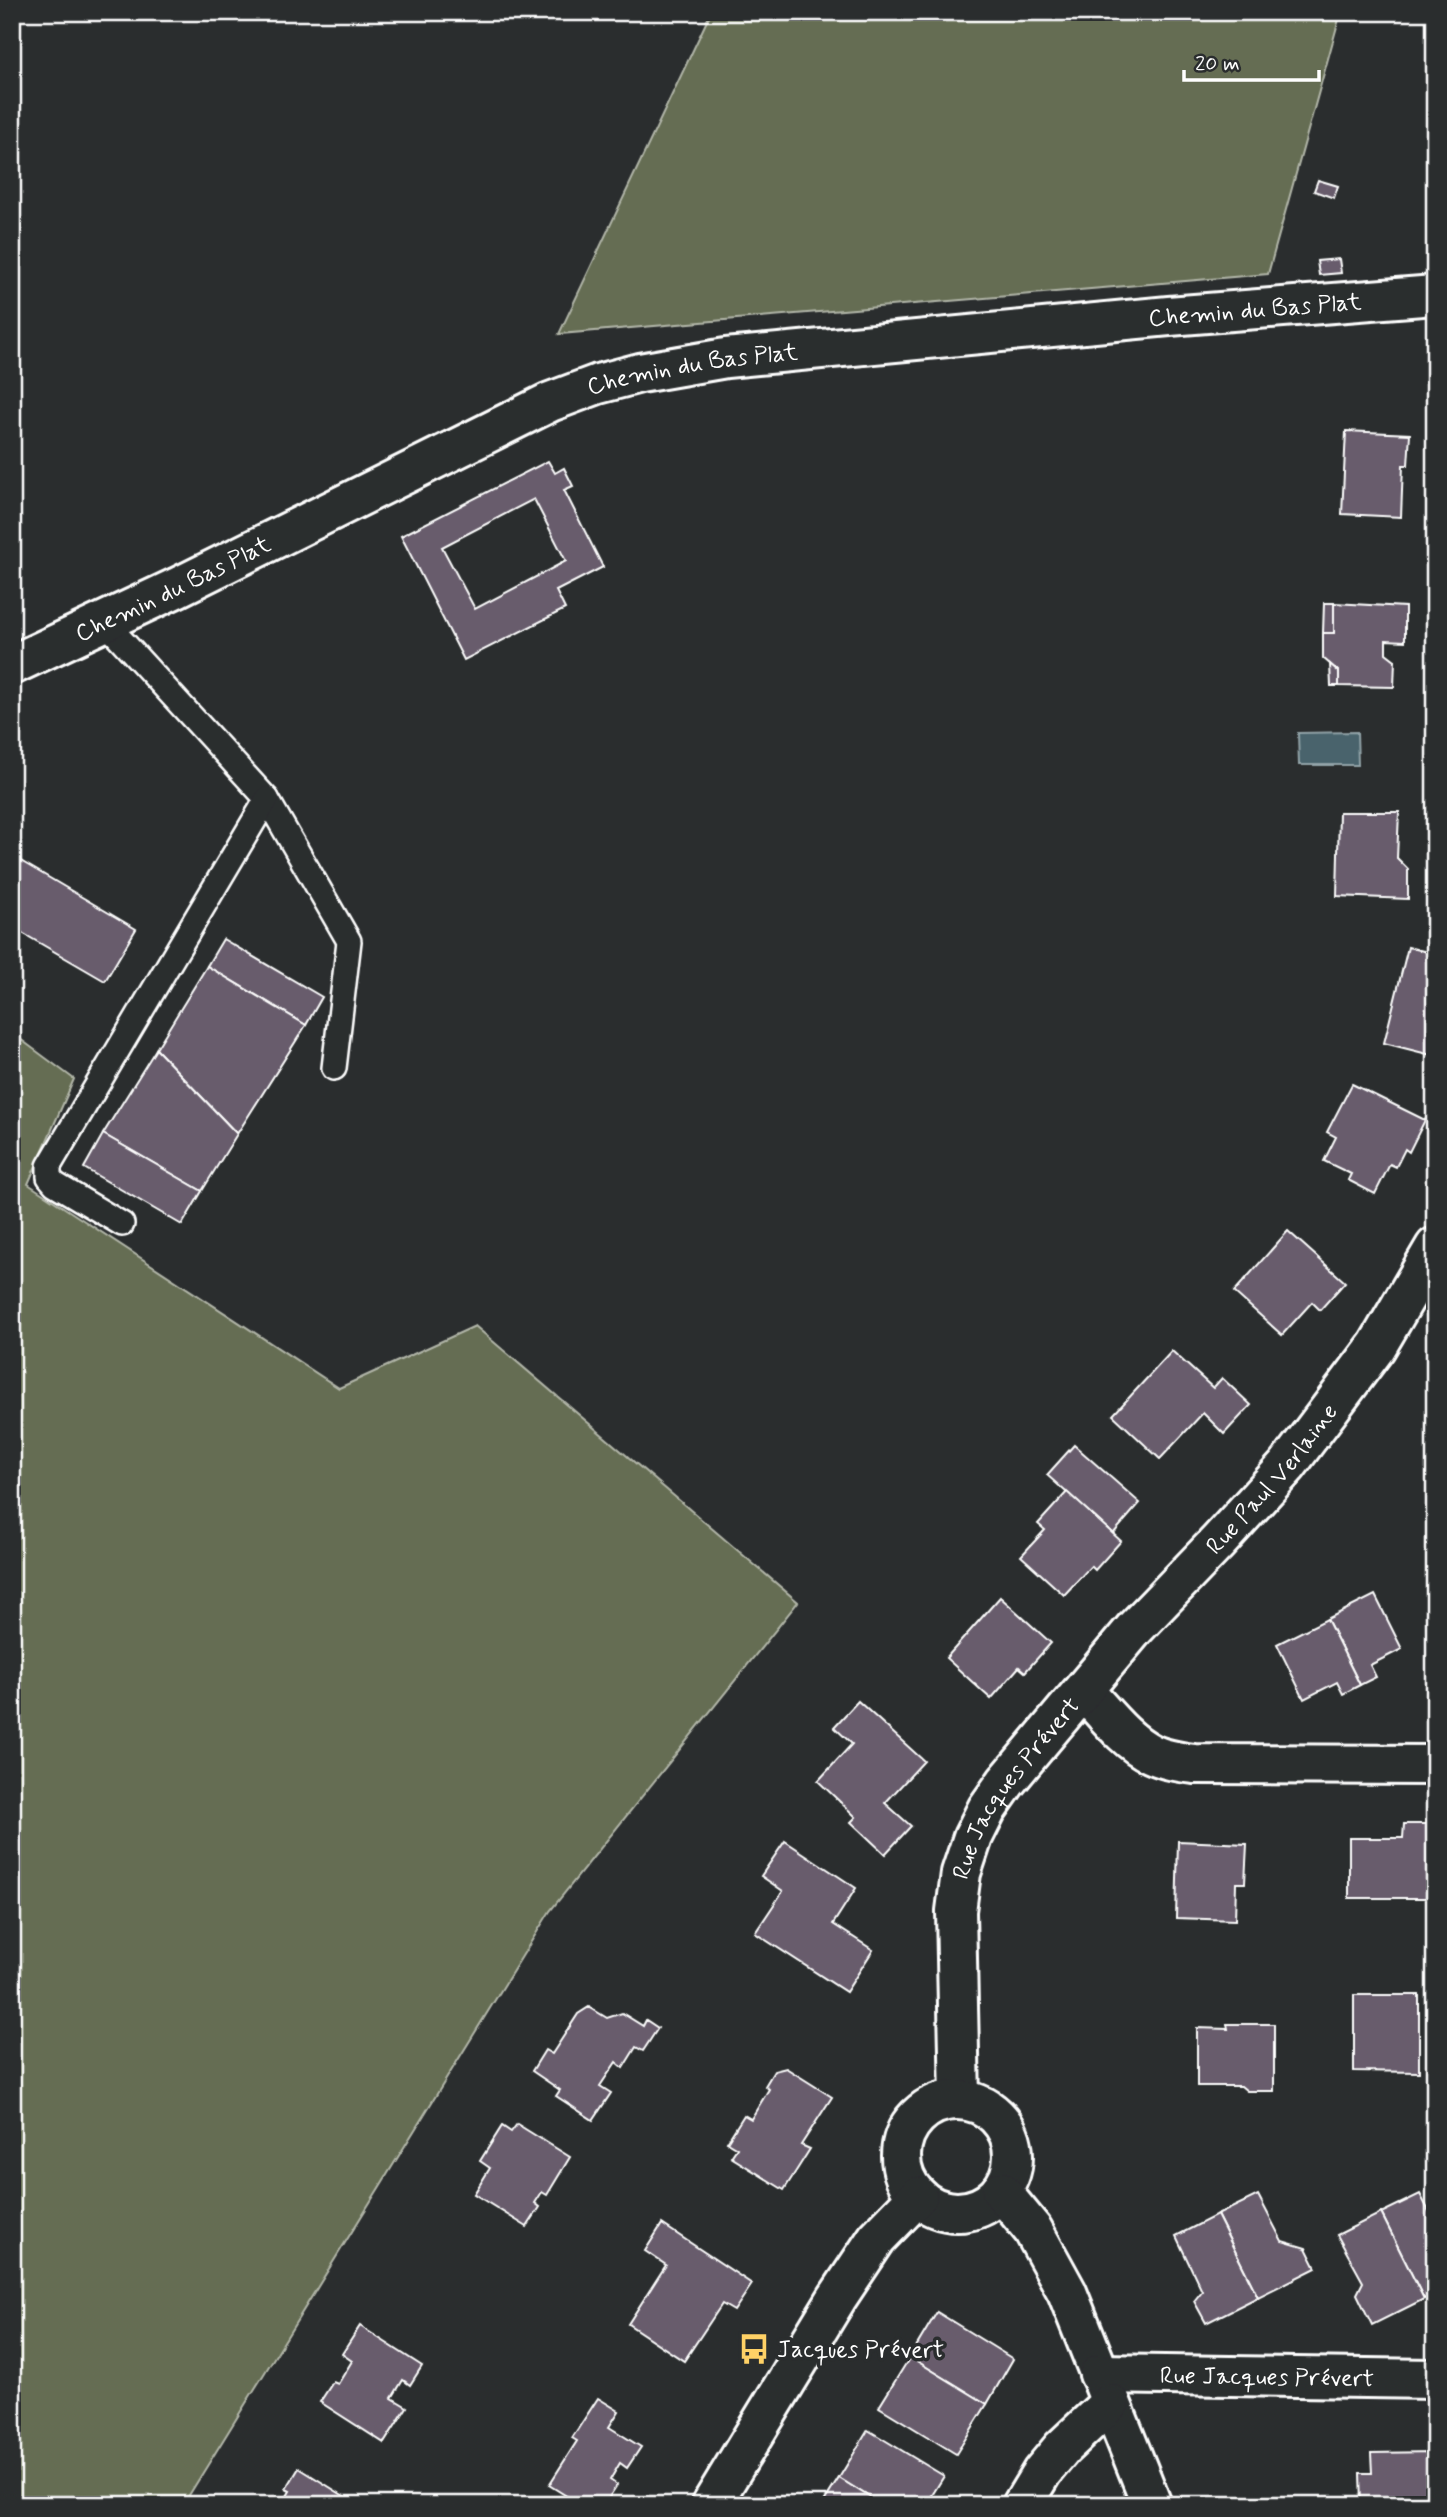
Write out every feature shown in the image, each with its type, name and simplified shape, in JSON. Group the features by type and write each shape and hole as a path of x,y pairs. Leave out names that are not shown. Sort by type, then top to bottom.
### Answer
{"street":[{"name":"Chemin du Bas Plat","path":"12,665 539,407 598,384 640,373 726,358 1155,317 1435,295"},
{"name":"Rue Paul Verlaine","path":"1084,1691 1135,1628 1287,1466 1377,1346 1435,1247"},
{"name":"Rue Jacques Prévert","path":"960,2100 956,1911 961,1873 973,1837 987,1809 1006,1782 1084,1691 1135,1743 1152,1754 1174,1761 1194,1764 1435,1766"},
{"path":"960,2100 989,2110 1000,2120 1013,2148 1009,2178 1001,2191 990,2202 976,2209 961,2212 930,2206 908,2183 902,2167 906,2134 915,2120 928,2109 944,2102 960,2100"},
{"path":"1001,2191 1033,2230 1067,2292 1152,2505"},
{"path":"711,2505 837,2298 877,2238 918,2196"},
{"name":"Rue Jacques Prévert","path":"1105,2388 1435,2379"},
{"path":"1022,2505 1042,2472 1105,2388"}],"lane":[{"path":"104,621 267,799 349,941 334,1068"},
{"path":"122,1224 55,1184 49,1177 49,1166 267,799"}],"green space":[{"path":"711,12 1341,12 1268,274 559,334"},
{"path":"12,1033 74,1079 28,1184 339,1388 475,1326 798,1602 550,1911 183,2505 12,2505"}],"water":[{"path":"1357,732 1358,765 1299,765 1298,733"}],"building":[{"path":"1318,180 1338,186 1334,198 1314,191"},
{"path":"1339,259 1341,273 1319,275 1317,261"},
{"path":"1346,431 1410,434 1408,465 1403,465 1401,517 1342,514"},
{"path":"548,461 555,473 564,468 573,486 564,490 603,567 556,591 565,609 464,660 401,536","holes":["534,499 566,561 475,609 442,547"]},
{"path":"1324,603 1334,603 1334,633 1323,633"},
{"path":"1334,603 1405,607 1405,641 1386,640 1386,653 1395,660 1394,687 1339,686 1339,672 1323,658 1323,633 1334,633"},
{"path":"1330,664 1339,672 1339,686 1331,686"},
{"path":"1339,812 1399,812 1397,858 1408,869 1408,899 1337,896"},
{"path":"19,860 136,929 105,981 12,927 12,871"},
{"path":"223,939 322,997 306,1025 207,966"},
{"path":"1408,947 1435,954 1435,1056 1384,1043"},
{"path":"207,966 306,1025 237,1134 156,1049"},
{"path":"156,1049 237,1134 202,1191 103,1134"},
{"path":"1352,1084 1425,1120 1409,1152 1405,1149 1396,1167 1390,1164 1375,1194 1348,1180 1351,1174 1324,1161 1336,1137 1327,1132"},
{"path":"103,1134 202,1191 182,1225 84,1168"},
{"path":"1288,1231 1345,1282 1320,1310 1312,1302 1282,1335 1234,1292"},
{"path":"1172,1351 1213,1388 1222,1378 1251,1405 1224,1434 1203,1413 1160,1459 1113,1415"},
{"path":"1074,1445 1140,1503 1113,1534 1047,1475"},
{"path":"1067,1492 1121,1541 1095,1570 1091,1566 1064,1595 1021,1556 1045,1530 1038,1524"},
{"path":"1375,1595 1402,1649 1370,1665 1376,1677 1360,1685 1327,1619"},
{"path":"1000,1597 1051,1643 1025,1672 1019,1667 991,1699 946,1658"},
{"path":"1327,1619 1360,1685 1343,1694 1337,1682 1304,1699 1277,1644"},
{"path":"858,1701 924,1761 885,1803 911,1826 885,1854 851,1822 856,1817 818,1781 852,1744 834,1727"},
{"path":"1404,1824 1435,1824 1435,1898 1349,1898 1349,1838 1403,1838"},
{"path":"785,1841 856,1888 833,1924 873,1950 846,1992 755,1933 783,1891 761,1876"},
{"path":"1178,1841 1247,1844 1245,1883 1236,1883 1235,1920 1176,1918"},
{"path":"1354,1995 1419,1995 1419,2072 1354,2071"},
{"path":"589,2007 607,2018 622,2013 643,2026 646,2020 658,2028 643,2051 636,2047 623,2068 616,2062 600,2086 611,2093 593,2120 556,2096 560,2090 532,2071 545,2050 552,2054 578,2014"},
{"path":"1227,2024 1274,2024 1274,2091 1247,2091 1241,2086 1197,2086 1197,2028 1228,2029"},
{"path":"786,2068 832,2097 801,2145 810,2149 784,2190 731,2157 737,2148 727,2142 744,2115 751,2119 769,2089 765,2086 774,2071"},
{"path":"517,2124 570,2157 547,2195 542,2192 535,2203 540,2207 527,2227 474,2194 490,2168 480,2161 502,2126 511,2132"},
{"path":"1420,2194 1435,2223 1435,2294 1424,2299 1381,2213"},
{"path":"1258,2195 1282,2241 1306,2248 1316,2268 1258,2297 1217,2215"},
{"path":"1381,2213 1424,2299 1372,2325 1357,2294 1363,2282 1337,2235"},
{"path":"1217,2215 1258,2297 1206,2323 1194,2301 1202,2291 1176,2236"},
{"path":"662,2224 752,2284 734,2311 722,2304 684,2361 628,2324 666,2265 645,2251"},
{"path":"937,2312 1013,2359 987,2404 910,2357"},
{"path":"360,2326 422,2366 410,2385 403,2380 392,2398 407,2407 384,2443 320,2402 333,2382 338,2384 352,2361 342,2354"},
{"path":"910,2357 987,2404 956,2454 879,2407"},
{"path":"598,2398 619,2411 609,2427 641,2447 627,2468 620,2463 610,2480 617,2485 604,2505 581,2505 549,2485 577,2441 572,2438"},
{"path":"868,2430 944,2476 926,2505 882,2505 839,2478"},
{"path":"1435,2452 1435,2505 1361,2505 1360,2473 1372,2473 1371,2453"},
{"path":"299,2468 352,2501 349,2505 282,2505 290,2491 286,2489"},
{"path":"839,2478 882,2505 822,2505"}],"place":[{"name":"Jacques Prévert","path":"754,2349"}]}
